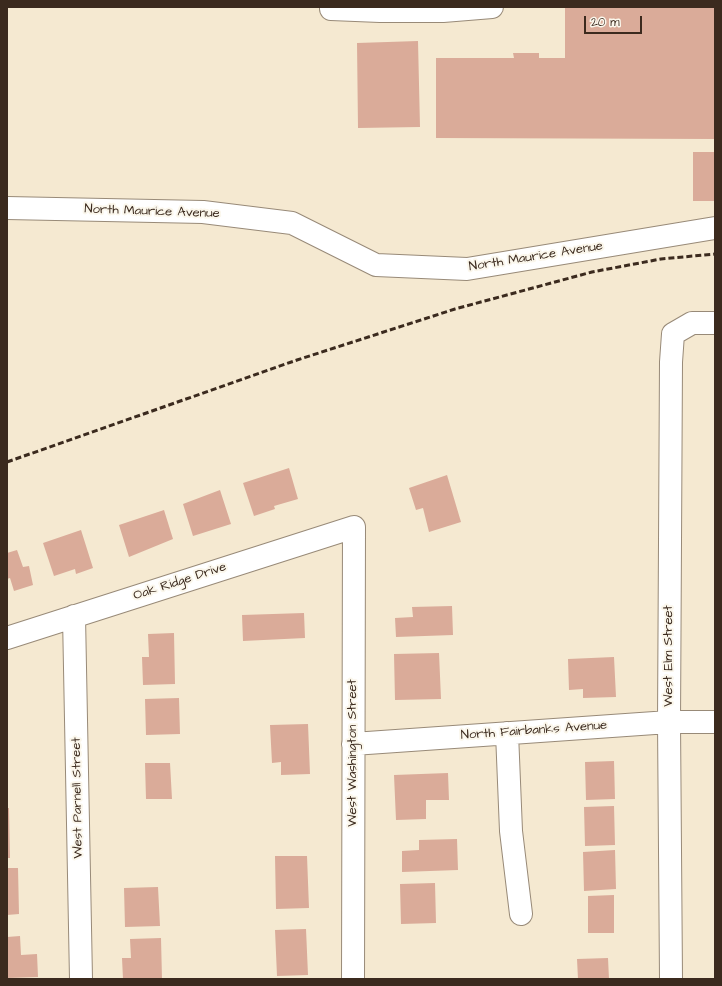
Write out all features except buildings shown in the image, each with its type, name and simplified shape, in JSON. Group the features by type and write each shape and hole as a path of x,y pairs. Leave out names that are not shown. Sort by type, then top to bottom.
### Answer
{"street":[{"path":"331,9 444,11 492,7"},
{"name":"North Maurice Avenue","path":"7,208 203,212 292,223 376,265 467,269 715,228"},
{"name":"West Elm Street","path":"671,979 669,722 671,362 673,334 692,323 715,323"},
{"name":"Oak Ridge Drive","path":"7,638 354,526"},
{"name":"West Washington Street","path":"352,979 354,526"},
{"name":"West Parnell Street","path":"74,616 81,979"},
{"name":"North Fairbanks Avenue","path":"353,744 669,722 715,722"},
{"path":"507,733 511,831 521,914"}],"railway":[{"path":"7,462 297,360 455,309 592,272 661,259 715,254"}]}
